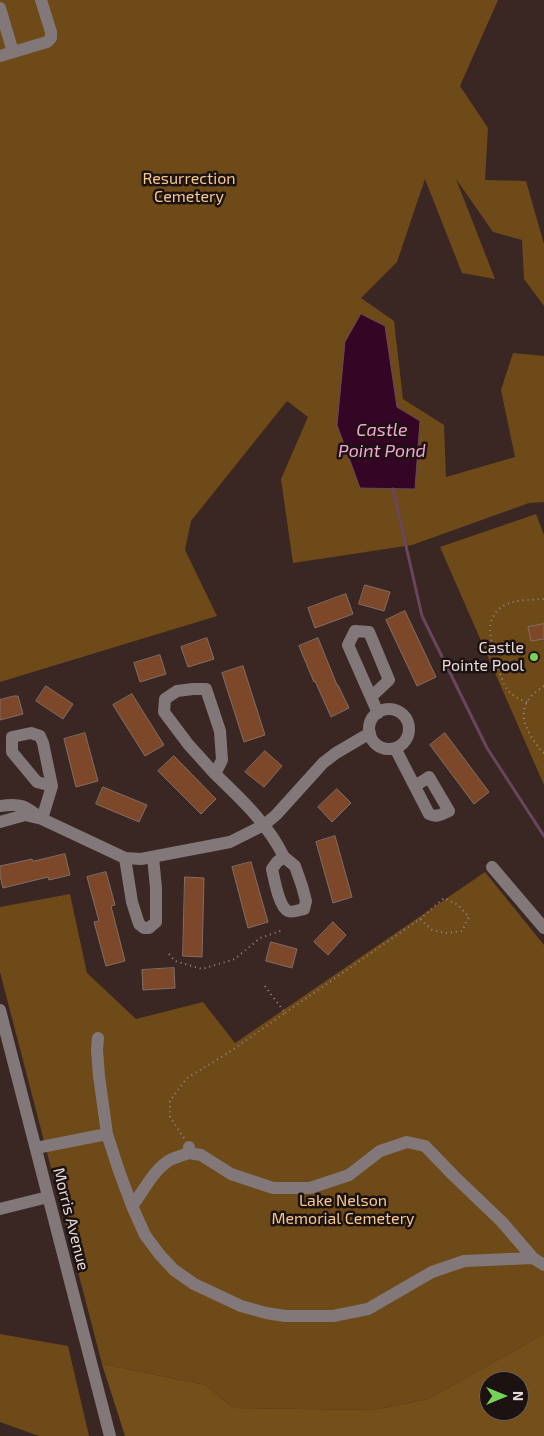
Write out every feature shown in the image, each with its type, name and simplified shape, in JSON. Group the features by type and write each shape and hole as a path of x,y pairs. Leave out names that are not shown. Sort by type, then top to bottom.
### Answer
{"street":[{"path":"0,1 4,0"},
{"path":"0,56 47,42 51,38 51,32 41,0"},
{"path":"0,8 13,52"},
{"path":"371,697 389,680 369,632 355,631 348,646 378,713"},
{"path":"215,774 222,760 220,731 206,690 177,691 164,699 164,712 188,744 215,774 255,813 284,857"},
{"path":"384,710 397,711 407,720 408,734 402,745 396,748 382,748 372,739 370,733 371,722 378,713 384,710"},
{"path":"0,806 14,804 25,806 42,818 125,858 141,859 230,842 264,825 276,815 323,764 336,753 370,733"},
{"path":"396,748 415,786"},
{"path":"42,818 52,786"},
{"path":"0,822 25,816 42,818"},
{"path":"125,858 132,902 139,924 144,928 149,928 156,922 157,909 152,856"},
{"path":"492,867 544,928"},
{"name":"Morris Avenue","path":"0,1010 110,1436"},
{"path":"98,1038 99,1076 107,1134 132,1206 145,1235 160,1255 174,1270 194,1284 241,1306 266,1313 285,1316 333,1316 368,1309 432,1272 464,1261 538,1262"},
{"path":"36,1148 107,1134"},
{"path":"132,1206 140,1197 151,1178 169,1160 189,1150 201,1155 231,1174 273,1188 310,1188 349,1175 380,1151 407,1142 425,1146 502,1222 538,1262"},
{"path":"0,1209 48,1197"}],"path":[{"path":"526,702 515,697 503,684 490,630 491,620 498,610 507,604 544,599"},
{"path":"544,686 526,702 523,713 526,729 544,753"},
{"path":"189,1150 170,1117 170,1101 188,1078 285,1014 420,919 444,898 458,906 469,917 462,931 446,934 432,930 420,919"},
{"path":"169,954 175,961 202,969 235,958 260,938 283,930"},
{"path":"264,985 285,1014"}],"green space":[{"name":"Resurrection Cemetery","path":"0,0 498,0 460,86 488,128 485,180 526,181 544,244 544,306 524,279 522,240 493,232 456,179 495,279 462,273 425,179 397,262 361,298 394,321 403,399 444,425 446,477 515,457 501,390 513,353 544,356 544,502 529,503 412,545 293,563 281,479 308,417 287,401 191,521 185,550 217,616 0,682"},
{"path":"536,514 544,535 544,785 440,547"},
{"name":"Lake Nelson Memorial Cemetery","path":"485,872 544,945 544,1334 428,1399 373,1410 233,1408 206,1385 102,1364 0,972 0,907 70,894 87,973 136,1019 203,1002 235,1043"},
{"path":"0,1334 68,1346 89,1436 39,1436 0,1422"}],"shaded area":[{"path":"544,1334 544,1436 125,1436 102,1364 206,1385 233,1408 373,1410 428,1399"}],"water":[{"name":"Castle Point Pond","path":"361,314 385,326 397,407 420,421 415,489 360,488 337,425 345,342"}],"building":[{"path":"365,585 390,592 384,611 359,604"},
{"path":"346,594 353,614 315,628 308,608"},
{"path":"405,611 436,677 417,686 386,620"},
{"path":"544,624 544,639 531,641 528,627"},
{"path":"207,638 214,659 188,667 181,647"},
{"path":"318,638 337,685 349,708 331,717 299,646"},
{"path":"160,655 166,674 140,682 134,663"},
{"path":"243,666 265,735 244,742 222,673"},
{"path":"46,686 73,704 63,719 36,701"},
{"path":"132,694 164,745 145,756 113,705"},
{"path":"18,696 23,714 0,720 0,700"},
{"path":"85,733 98,781 76,787 64,739"},
{"path":"445,733 489,792 474,804 430,745"},
{"path":"265,751 282,766 264,787 245,772"},
{"path":"174,756 216,799 201,814 158,771"},
{"path":"103,787 147,805 139,822 96,804"},
{"path":"337,789 351,803 332,822 318,807"},
{"path":"335,836 352,897 333,903 316,842"},
{"path":"65,854 70,875 49,880 48,877 3,888 0,866"},
{"path":"251,862 268,922 248,928 232,867"},
{"path":"106,872 115,905 111,906 125,961 106,966 94,922 99,921 87,877"},
{"path":"185,877 204,878 202,957 183,956"},
{"path":"333,922 346,935 328,955 314,942"},
{"path":"271,942 297,949 292,968 266,961"},
{"path":"174,968 175,988 143,990 142,970"}],"waterway":[{"path":"393,489 422,616 487,748 544,836"}],"place":[{"name":"Castle Pointe Pool","path":"534,657"}]}
